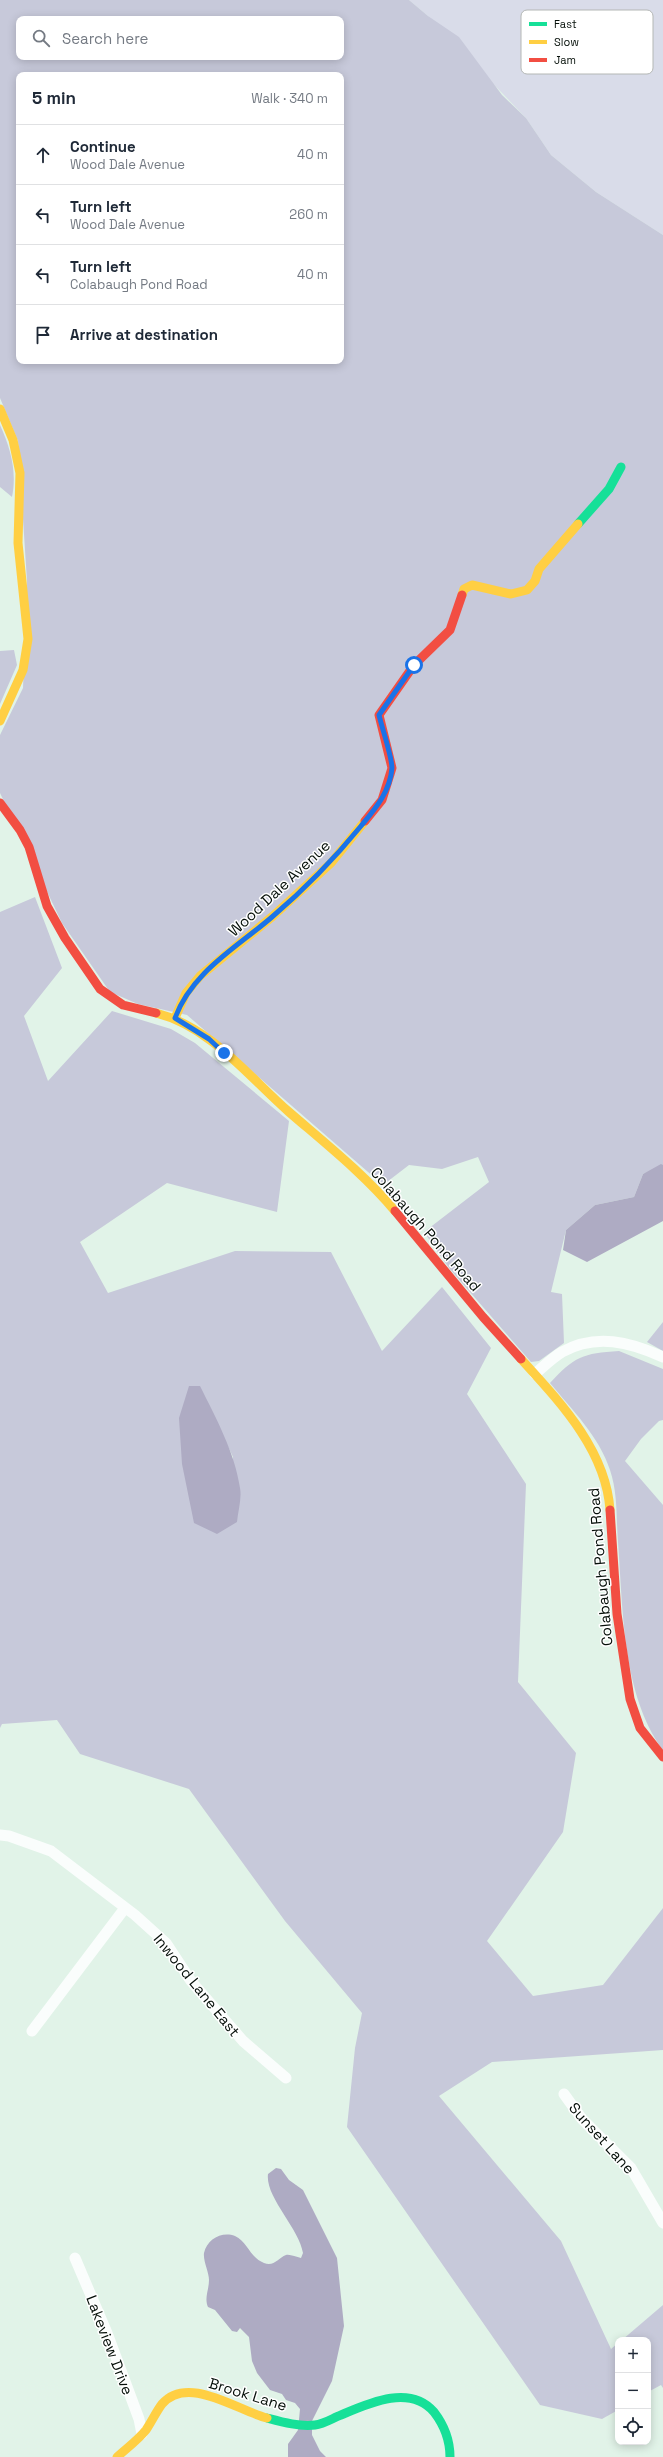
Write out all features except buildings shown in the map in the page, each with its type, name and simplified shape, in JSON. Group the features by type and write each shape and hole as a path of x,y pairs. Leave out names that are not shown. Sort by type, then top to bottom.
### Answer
{"street":[{"path":"0,409 13,440 20,473 18,543 28,639 23,670 0,721"},
{"name":"Wood Dale Avenue","path":"175,1018 186,993 200,976 273,916 331,863 382,800 392,768 379,715 414,665 450,630 464,589 472,585 511,594 527,590 535,581 539,569 610,488 622,467"},
{"name":"Colabaugh Pond Road","path":"0,803 20,830 29,847 47,906 61,932 100,989 123,1006 175,1018 209,1039 288,1111 345,1158 380,1193 483,1317 535,1374 589,1443 606,1481 610,1503 617,1614 629,1693 640,1728 650,1743 663,1757"},
{"path":"535,1374 562,1352 590,1341 619,1341 638,1346 663,1357"},
{"name":"Inwood Lane East","path":"0,1835 9,1836 51,1851 126,1908 166,1943 191,1981 243,2041 286,2078"},
{"path":"32,2031 126,1908"},
{"name":"Sunset Lane","path":"564,2094 582,2119 631,2168 663,2223"},
{"name":"Lakeview Drive","path":"75,2258 107,2333 139,2419 142,2434"},
{"name":"Brook Lane","path":"117,2457 142,2434 160,2407 171,2397 185,2393 209,2396 260,2416 294,2423 317,2425 387,2398 406,2396 419,2400 435,2412 448,2436 450,2457"}],"shaded area":[{"path":"0,0 409,0 428,16 459,37 502,95 526,118 551,155 596,192 663,235 663,1165 643,1174 634,1197 595,1205 566,1230 551,1292 562,1294 564,1343 539,1361 531,1362 449,1268 424,1232 489,1182 478,1157 442,1169 409,1165 383,1185 187,1015 138,1004 110,992 62,923 0,793 0,735 23,688 27,581 18,441 0,398"},
{"path":"409,0 663,0 663,235 596,192 551,155 526,118 428,16"},
{"path":"0,425 12,461 14,479 12,497 0,487"},
{"path":"14,650 17,665 0,704 0,651"},
{"path":"35,897 62,968 24,1016 48,1081 112,1011 171,1029 195,1043 289,1121 277,1212 167,1183 80,1242 108,1293 235,1251 331,1252 382,1351 442,1287 491,1348 467,1394 526,1484 518,1682 576,1753 563,1832 487,1941 533,1996 603,1985 663,1908 663,2050 492,2062 439,2096 561,2241 611,2349 615,2346 615,2412 602,2419 540,2405 347,2127 355,2048 362,2013 285,1921 189,1789 80,1754 57,1720 2,1724 0,1728 0,912","holes":["222,1434 233,1457 217,1534"]},
{"path":"661,1164 663,1165 663,1221 587,1262 563,1250 566,1230 595,1205 634,1197 643,1174"},
{"path":"663,1322 663,1351 647,1342"},
{"path":"619,1351 663,1369 663,1420 659,1421 641,1439 625,1461 663,1505 663,1750 650,1728 639,1704 627,1650 621,1595 616,1497 613,1479 605,1458 592,1435 576,1413 550,1383 566,1367 580,1358 596,1353"},
{"path":"189,1386 200,1386 218,1423 238,1475 240,1500 237,1522 217,1534 194,1523 182,1464 179,1418"},
{"path":"276,2168 281,2169 289,2180 303,2190 337,2258 344,2326 332,2381 312,2421 312,2435 320,2451 326,2457 288,2457 288,2444 298,2430 300,2409 295,2403 286,2400 282,2394 270,2390 257,2373 252,2361 249,2337 240,2328 237,2332 232,2331 215,2310 208,2307 207,2304 209,2280 204,2253 208,2244 220,2235 235,2236 243,2242 255,2258 267,2264 271,2264 286,2255 301,2258 303,2253 300,2243 277,2203 268,2183 268,2174"},
{"path":"663,2305 663,2388 661,2385 651,2390 651,2337 626,2337"}],"traffic: fast":[{"path":"578,524 609,489 621,467"},
{"path":"267,2418 297,2425 315,2425 376,2401 401,2397 413,2399 424,2404 438,2417 448,2439 450,2457"}],"traffic: slow":[{"path":"0,409 13,440 20,473 18,543 28,639 23,670 0,721"},
{"path":"462,595 464,589 472,585 511,594 527,590 535,581 539,569 578,524"},
{"path":"175,1018 186,993 200,976 273,916 331,863 365,821"},
{"path":"156,1013 176,1020 194,1029 228,1054 289,1112 371,1184 395,1211"},
{"path":"521,1359 551,1392 579,1428 600,1467 607,1488 610,1510"},
{"path":"117,2457 143,2434 162,2404 173,2396 185,2393 199,2393 267,2418"}],"traffic: jam":[{"path":"365,821 382,800 392,768 379,715 414,665 450,630 462,595"},
{"path":"0,803 20,830 29,847 47,906 65,938 100,989 123,1005 156,1013"},
{"path":"395,1211 483,1317 521,1359"},
{"path":"610,1510 617,1614 630,1699 640,1728 663,1757"}],"route":[{"path":"224,1053 209,1039 175,1018 179,1007 186,993 200,976 273,916 331,863 382,800 392,768 379,715 414,665"}]}
